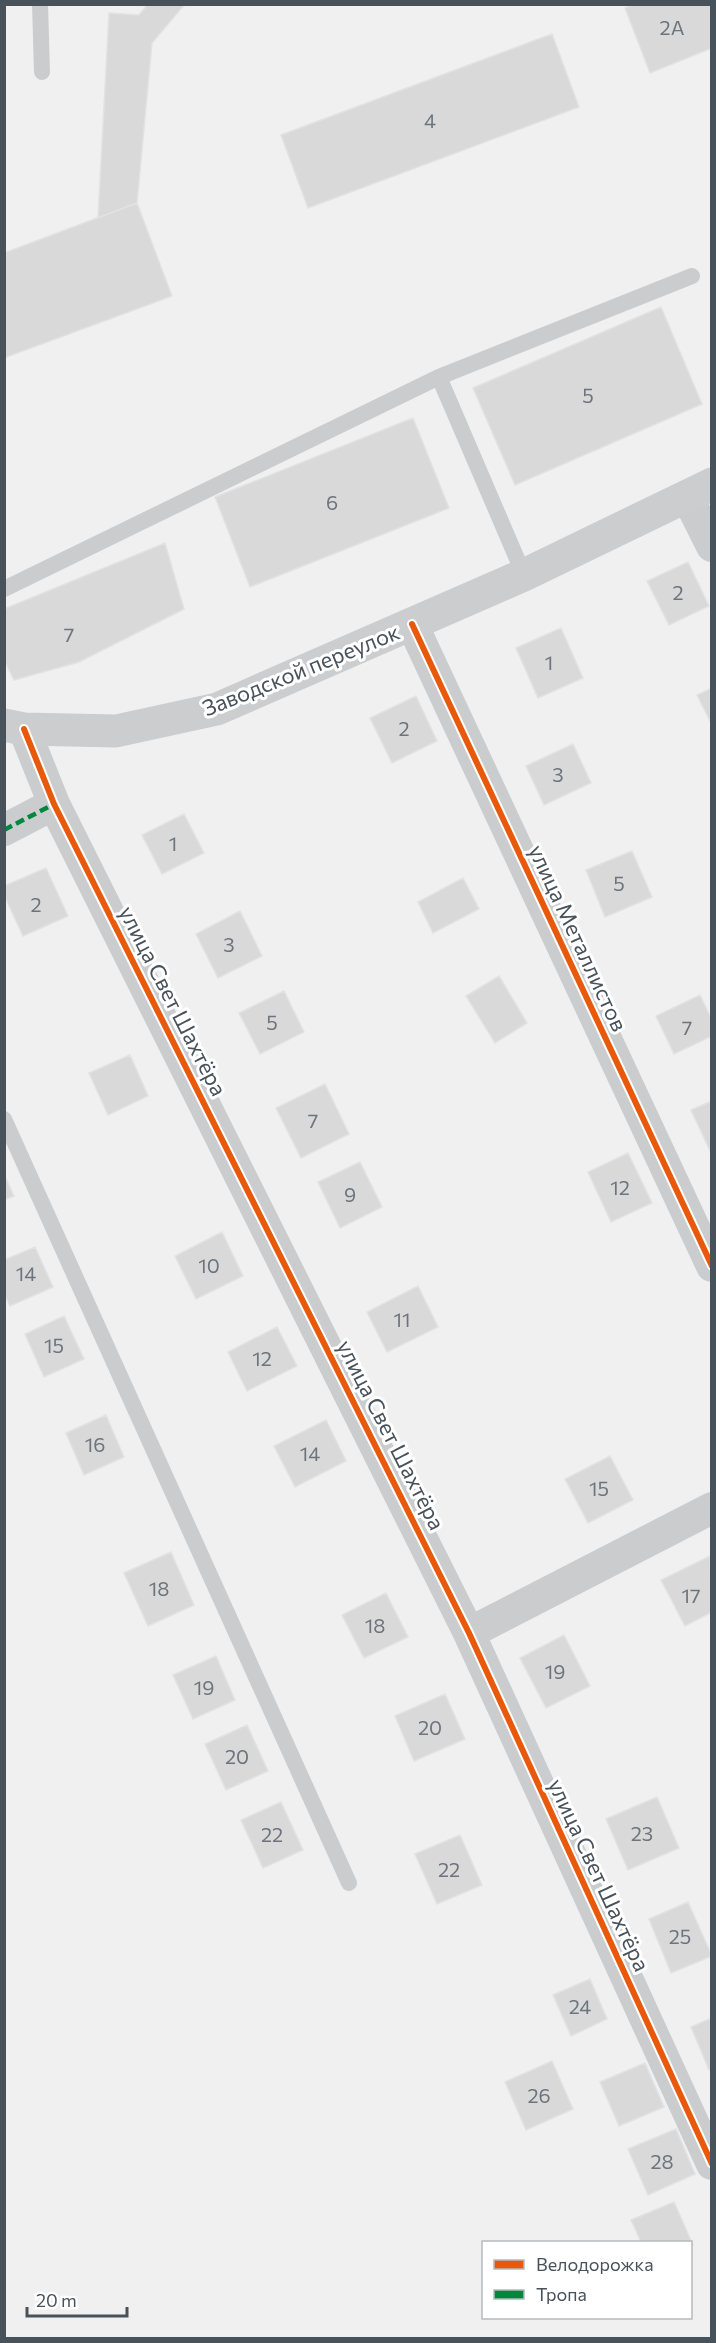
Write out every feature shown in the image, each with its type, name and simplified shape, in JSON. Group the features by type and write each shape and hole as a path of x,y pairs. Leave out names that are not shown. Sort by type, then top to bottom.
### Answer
{"main road":[{"name":"Заводской переулок","path":"14,727 116,731 217,709 524,575 699,490"}],"street":[{"path":"699,490 711,546"},
{"name":"улица Металлистов","path":"412,624 711,1266"},
{"name":"улица Свет Шахтёра","path":"14,727 469,1633 711,2164"},
{"path":"4,830 54,804"},
{"path":"469,1633 711,1508"}],"lane":[{"path":"40,4 42,72"},
{"path":"4,589 439,377 692,276"},
{"path":"439,377 524,575"},
{"path":"4,1119 348,1883"}],"building":[{"path":"148,4 185,4 152,43 137,203 98,218 109,13 139,15"},
{"path":"634,4 712,4 712,48 650,73 625,8"},
{"path":"552,34 579,107 308,208 281,135"},
{"path":"137,203 172,296 4,358 4,253"},
{"path":"661,307 702,404 515,485 473,388"},
{"path":"413,418 449,508 250,587 215,497"},
{"path":"165,543 184,609 79,662 14,680 4,660 4,609"},
{"path":"688,562 709,606 669,625 647,581"},
{"path":"561,628 583,678 538,698 516,648"},
{"path":"712,688 712,725 697,695"},
{"path":"416,696 437,741 392,763 370,718"},
{"path":"573,744 591,783 544,805 526,766"},
{"path":"184,814 204,853 162,874 142,835"},
{"path":"632,851 652,897 605,917 586,870"},
{"path":"46,868 68,916 23,936 4,895 4,886"},
{"path":"463,878 479,909 433,933 418,902"},
{"path":"240,911 262,956 218,978 196,934"},
{"path":"499,976 527,1023 495,1043 466,996"},
{"path":"284,991 304,1032 260,1054 239,1013"},
{"path":"700,995 712,1020 712,1036 674,1054 656,1016"},
{"path":"130,1055 148,1096 108,1115 89,1073"},
{"path":"325,1084 349,1134 301,1158 276,1108"},
{"path":"712,1101 712,1153 711,1153 691,1110"},
{"path":"628,1153 652,1203 611,1222 588,1172"},
{"path":"360,1162 382,1207 340,1228 318,1182"},
{"path":"4,1174 14,1196 4,1200"},
{"path":"222,1232 243,1276 196,1299 175,1256"},
{"path":"35,1247 53,1287 10,1306 4,1293 4,1260"},
{"path":"418,1286 438,1327 387,1352 367,1312"},
{"path":"64,1316 84,1359 44,1377 25,1334"},
{"path":"277,1327 297,1366 247,1391 228,1352"},
{"path":"106,1415 124,1457 84,1475 66,1433"},
{"path":"326,1420 346,1461 295,1487 274,1446"},
{"path":"610,1456 633,1500 588,1523 565,1479"},
{"path":"171,1552 194,1605 148,1626 124,1573"},
{"path":"710,1556 712,1612 685,1626 661,1580"},
{"path":"386,1593 408,1637 364,1658 342,1615"},
{"path":"564,1635 590,1686 546,1708 520,1658"},
{"path":"216,1656 235,1700 193,1719 173,1675"},
{"path":"445,1694 465,1739 414,1761 395,1716"},
{"path":"247,1725 268,1771 226,1790 205,1744"},
{"path":"657,1797 679,1848 628,1870 606,1819"},
{"path":"281,1802 303,1850 263,1868 241,1820"},
{"path":"460,1835 482,1885 437,1904 415,1854"},
{"path":"688,1902 712,1956 671,1973 649,1919"},
{"path":"590,1979 607,2019 571,2036 553,1995"},
{"path":"712,2018 712,2069 709,2070 691,2027"},
{"path":"552,2061 573,2109 526,2130 505,2082"},
{"path":"645,2063 664,2107 619,2126 600,2082"},
{"path":"676,2129 695,2174 648,2195 628,2149"},
{"path":"674,2202 691,2241 641,2241 631,2220"}],"marked path":[{"path":"4,830 54,804"}],"cycle path":[{"path":"412,624 712,1266"},
{"path":"24,729 54,804 469,1633 712,2164"}]}
